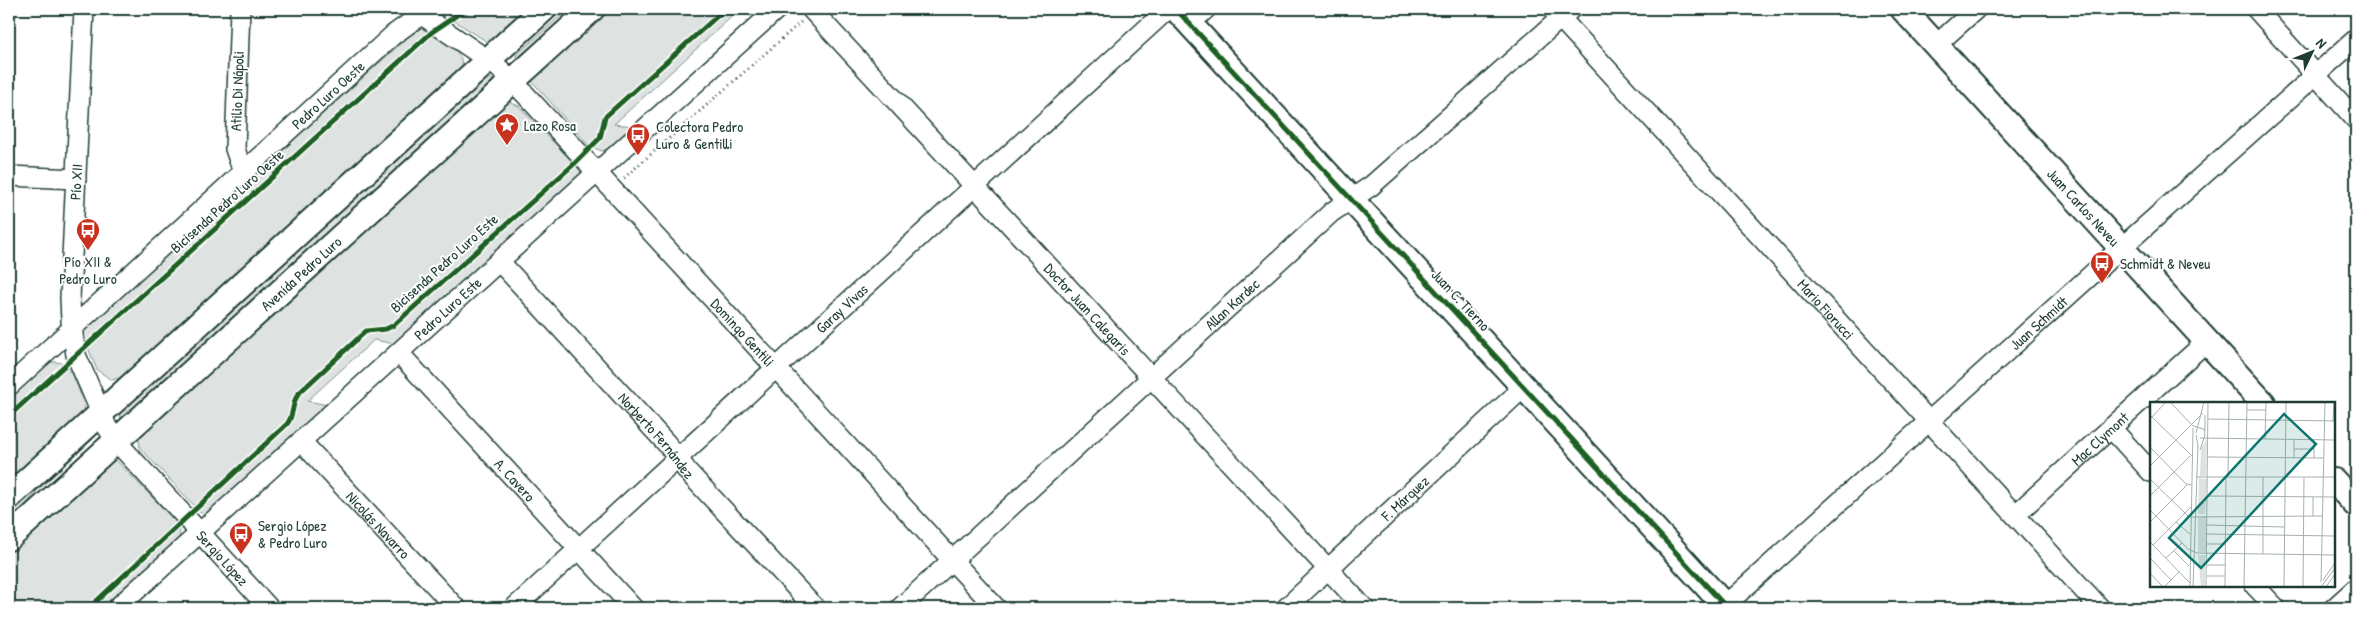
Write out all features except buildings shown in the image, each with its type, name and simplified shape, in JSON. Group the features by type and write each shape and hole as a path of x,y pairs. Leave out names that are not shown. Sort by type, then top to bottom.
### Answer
{"main road":[{"name":"Avenida Pedro Luro","path":"9,496 544,9"},
{"name":"Avenida Pedro Luro","path":"9,538 592,9"},
{"name":"Juan Carlos Neveu","path":"1903,9 2262,402"},
{"name":"Juan C. Tierno","path":"1190,14 1351,199 1725,607"},
{"path":"2335,482 2356,506"}],"street":[{"name":"Pío XII","path":"84,9 70,298 72,328 76,355 116,441"},
{"name":"Atilio Di Nápoli","path":"240,9 235,145 243,172"},
{"name":"Pedro Luro Este","path":"118,608 778,9"},
{"name":"Garay Vivas","path":"514,608 1168,9"},
{"path":"1936,45 1976,9"},
{"path":"2256,9 2356,120"},
{"name":"Doctor Juan Calegaris","path":"812,10 1364,608"},
{"name":"Pedro Luro Oeste","path":"9,386 421,11"},
{"name":"Domingo Gentili","path":"421,11 488,59 512,80 996,608"},
{"name":"Allan Kardec","path":"900,608 1332,212 1371,186 1561,12"},
{"name":"Mario Fiorucci","path":"1561,12 2100,608"},
{"name":"Juan Schmidt","path":"1725,607 2121,248 2356,39"},
{"path":"9,176 76,179"},
{"name":"Norberto Fernández","path":"500,261 678,458 688,472 815,608"},
{"name":"Mac Clymont","path":"2015,515 2206,341"},
{"path":"48,350 64,347 76,355"},
{"name":"A. Cavero","path":"399,353 633,608"},
{"name":"F. Márquez","path":"1286,608 1524,387"},
{"path":"2111,428 2150,471"},
{"name":"Sergio López","path":"116,441 269,608"},
{"name":"Nicolás Navarro","path":"302,441 456,608"},
{"path":"2256,587 2276,608"},
{"path":"2334,608 2356,588"}],"path":[{"path":"612,189 812,10"}],"shaded area":[{"path":"447,9 532,9 489,43 450,18 447,14"},
{"path":"568,9 580,9 516,62 516,55"},
{"path":"602,9 740,9 614,124 634,126 611,147 602,151 589,146 530,79"},
{"path":"424,27 455,49 462,62 462,68 126,376 112,380 97,370 82,333 84,329 418,28"},
{"path":"485,75 495,81 123,421 116,409"},
{"path":"506,101 519,106 580,170 581,175 395,344 374,340 307,401 328,405 206,515 203,515 140,448 138,433"},
{"path":"52,362 62,363 70,370 79,389 85,413 9,485 9,399 46,364"},
{"path":"93,436 92,440 36,492 9,526 9,507"},
{"path":"112,456 177,523 180,530 179,540 105,608 9,608 9,547"}],"cycle path":[{"name":"Bicisenda Pedro Luro Oeste","path":"9,416 432,32 466,9"},
{"name":"Bicisenda Pedro Luro Este","path":"89,608 287,424 299,393 366,331 386,329 394,325 574,164 600,138 605,117 725,9"},
{"path":"1176,9 1727,608"}],"place":[{"name":"Lazo Rosa","path":"507,146"},
{"name":"Colectora Pedro Luro & Gentilli","path":"638,156"},
{"name":"Pío XII & Pedro Luro","path":"88,251"},
{"name":"Schmidt & Neveu","path":"2102,284"},
{"name":"Sergio López & Pedro Luro","path":"241,555"}]}
